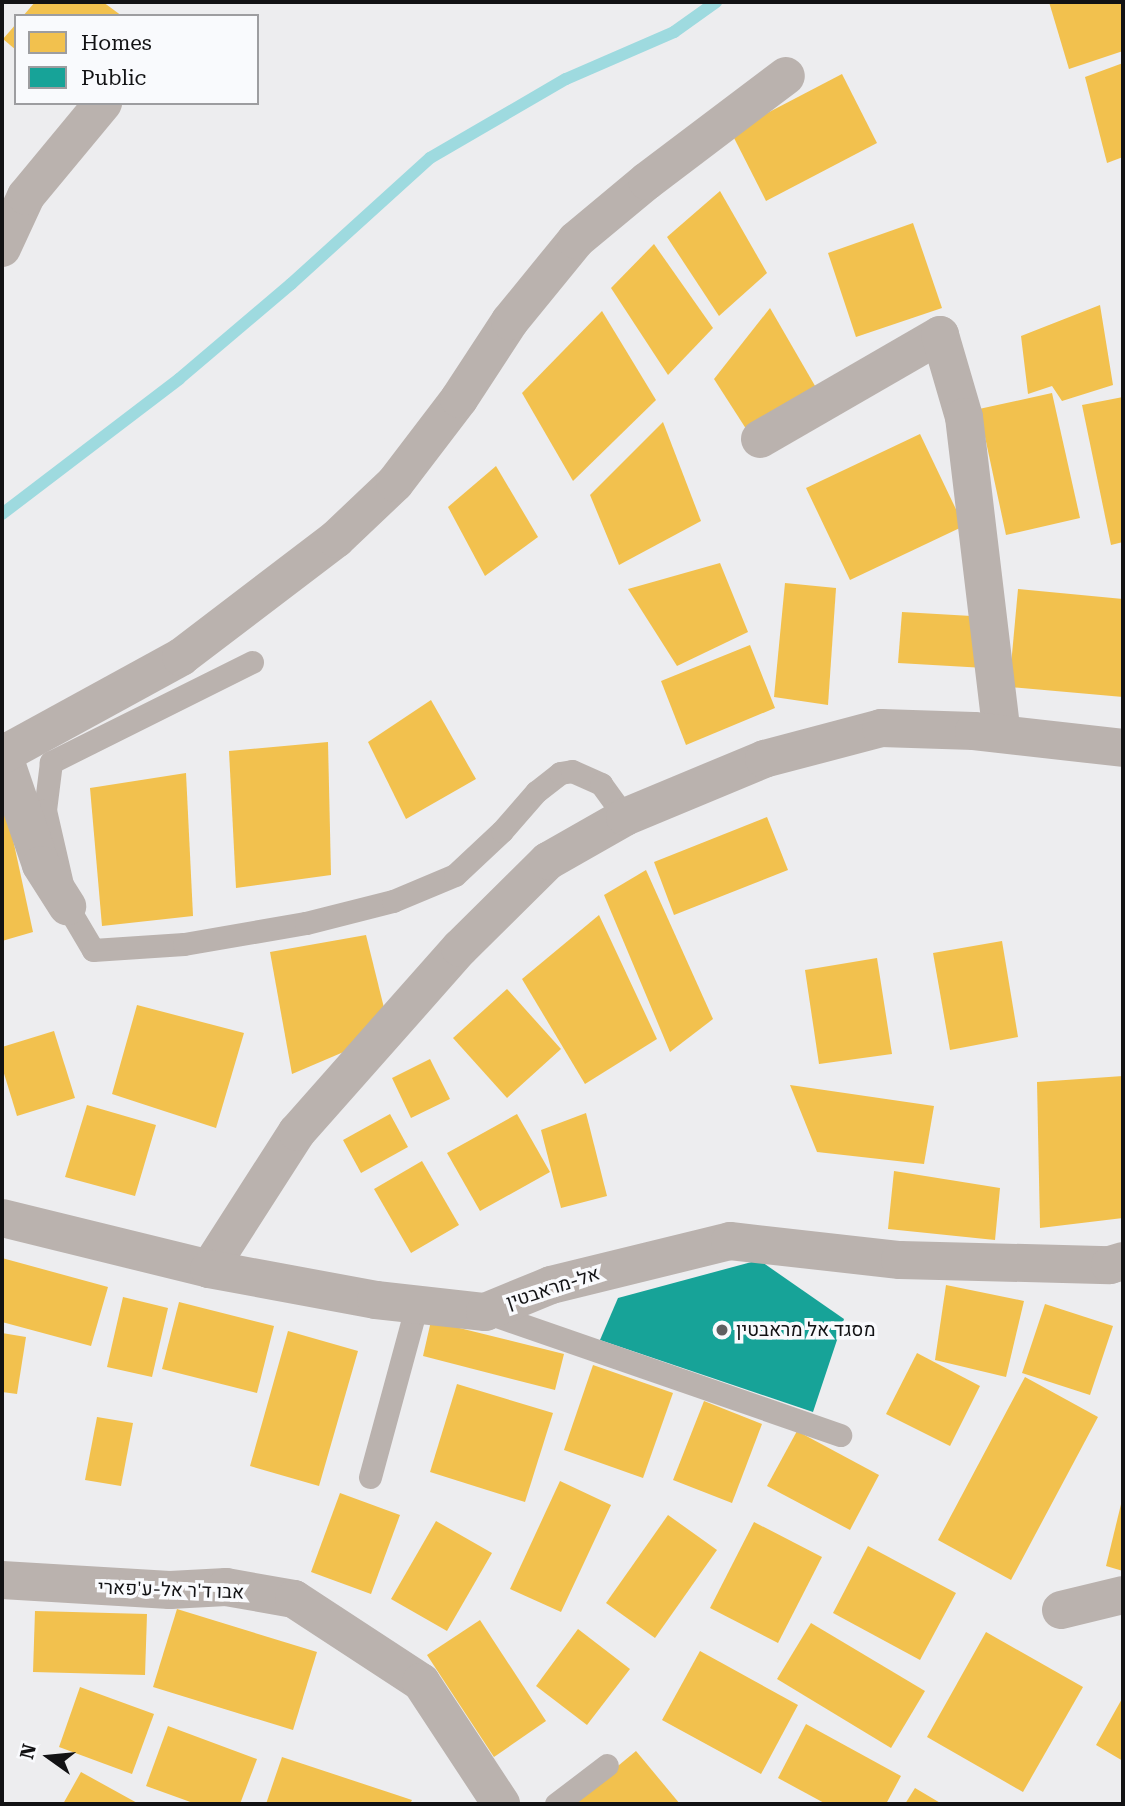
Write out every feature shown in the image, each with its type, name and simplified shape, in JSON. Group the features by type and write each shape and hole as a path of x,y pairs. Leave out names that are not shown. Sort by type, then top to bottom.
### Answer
{"street":[{"path":"67,906 41,865 3,752 181,657 336,539 395,483 459,400 510,321 576,240 647,181 786,76"},
{"path":"2,248 26,196 101,105"},
{"path":"760,439 940,335 964,417 1002,734"},
{"path":"209,1269 297,1132 460,948 548,861 625,817 764,758 881,728 1002,734 1123,748"},
{"name":"אל-מראבטין","path":"2,1218 209,1269 376,1300 485,1311 551,1285 730,1241 900,1260 1117,1263"},
{"name":"אבו ד'ר אל-ע'פארי","path":"2,1580 170,1590 226,1587 294,1599 421,1682 489,1799"},
{"path":"1061,1610 1123,1595"}],"lane":[{"path":"252,662 51,762 45,810 67,906 93,950 184,944 306,923 393,901 455,875 502,831 536,792 560,773 572,771 601,784 625,817"},
{"path":"370,1477 417,1304"},
{"path":"485,1311 840,1435"},
{"path":"556,1804 607,1765"}],"building: Homes":[{"path":"35,2 103,2 119,14 25,14"},
{"path":"1049,2 1123,2 1123,51 1069,69"},
{"path":"14,26 14,48 3,39"},
{"path":"1123,63 1123,157 1107,163 1085,77"},
{"path":"842,74 877,143 766,201 731,132"},
{"path":"720,191 767,273 719,316 667,237"},
{"path":"913,223 942,308 856,337 828,253"},
{"path":"654,244 713,328 668,375 611,288"},
{"path":"1100,305 1113,385 1062,401 1052,386 1028,394 1021,336"},
{"path":"770,308 818,391 750,435 714,379"},
{"path":"602,311 656,400 573,481 522,393"},
{"path":"1052,393 1080,518 1006,535 979,409"},
{"path":"1123,397 1123,542 1111,545 1082,405"},
{"path":"663,422 701,521 619,565 590,495"},
{"path":"920,434 964,526 850,580 806,488"},
{"path":"496,466 538,537 485,576 448,507"},
{"path":"720,563 748,632 677,666 628,589"},
{"path":"785,583 836,588 828,705 774,697"},
{"path":"1018,589 1123,599 1123,697 1009,687"},
{"path":"902,612 989,617 985,668 898,663"},
{"path":"750,645 775,708 686,745 661,681"},
{"path":"431,700 476,779 406,819 368,742"},
{"path":"328,742 331,875 236,888 229,751"},
{"path":"186,773 193,916 102,926 90,788"},
{"path":"6,807 33,932 2,941 2,809"},
{"path":"767,817 788,870 674,915 654,862"},
{"path":"646,870 713,1019 670,1052 604,895"},
{"path":"599,915 657,1039 585,1084 522,979"},
{"path":"366,935 386,1016 360,1045 292,1074 270,952"},
{"path":"1002,941 1018,1037 950,1050 933,953"},
{"path":"877,958 892,1054 819,1064 805,970"},
{"path":"507,989 561,1049 507,1098 453,1038"},
{"path":"137,1005 244,1033 216,1128 112,1094"},
{"path":"54,1031 75,1098 17,1116 2,1067 2,1047"},
{"path":"430,1059 450,1099 411,1118 392,1078"},
{"path":"1123,1076 1123,1218 1040,1228 1037,1082"},
{"path":"790,1085 934,1106 924,1164 817,1152"},
{"path":"87,1105 156,1125 135,1196 65,1177"},
{"path":"586,1113 607,1196 561,1208 541,1130"},
{"path":"390,1114 408,1147 361,1173 343,1140"},
{"path":"517,1114 550,1172 480,1211 447,1153"},
{"path":"422,1161 459,1225 411,1253 374,1189"},
{"path":"894,1171 1000,1188 995,1240 888,1229"},
{"path":"2,1258 108,1287 91,1346 2,1322"},
{"path":"946,1285 1024,1301 1006,1377 935,1360"},
{"path":"123,1297 168,1308 152,1377 107,1367"},
{"path":"179,1302 274,1326 257,1393 162,1369"},
{"path":"1045,1304 1113,1326 1090,1395 1022,1373"},
{"path":"431,1321 564,1354 555,1390 423,1356"},
{"path":"288,1331 358,1351 319,1486 250,1466"},
{"path":"2,1333 26,1337 17,1394 2,1392"},
{"path":"917,1353 980,1386 950,1446 886,1414"},
{"path":"593,1365 673,1393 643,1478 564,1450"},
{"path":"1025,1377 1098,1417 1011,1580 938,1540"},
{"path":"457,1384 553,1413 525,1502 430,1472"},
{"path":"704,1401 762,1424 732,1503 673,1480"},
{"path":"97,1417 133,1423 121,1486 85,1480"},
{"path":"797,1431 879,1475 850,1530 767,1486"},
{"path":"560,1481 611,1505 561,1612 510,1589"},
{"path":"340,1493 400,1515 371,1594 311,1572"},
{"path":"1123,1496 1123,1571 1106,1566"},
{"path":"668,1515 717,1550 655,1638 606,1603"},
{"path":"436,1521 492,1553 447,1631 391,1599"},
{"path":"754,1522 822,1557 778,1643 710,1608"},
{"path":"868,1546 956,1593 920,1660 833,1613"},
{"path":"177,1609 317,1652 293,1730 153,1687"},
{"path":"35,1611 147,1614 145,1675 33,1672"},
{"path":"480,1620 546,1721 494,1757 427,1655"},
{"path":"811,1623 925,1691 891,1748 777,1679"},
{"path":"578,1629 630,1669 587,1725 536,1686"},
{"path":"986,1632 1083,1687 1023,1792 927,1737"},
{"path":"700,1651 798,1705 761,1774 662,1720"},
{"path":"80,1687 154,1714 132,1774 59,1747"},
{"path":"1123,1697 1123,1761 1096,1745"},
{"path":"806,1724 901,1776 886,1804 826,1804 778,1778"},
{"path":"168,1726 257,1759 240,1804 196,1804 146,1786"},
{"path":"636,1751 680,1804 572,1804"},
{"path":"282,1757 412,1800 410,1804 266,1804"},
{"path":"81,1772 139,1804 63,1804"},
{"path":"915,1788 942,1804 905,1804"}],"building: Public":[{"name":"מסגד אל מראבטין","path":"759,1260 844,1319 813,1412 600,1340 618,1298"}],"waterway":[{"path":"2,514 179,379 291,284 430,158 566,79 674,32 716,2"}],"place":[{"name":"מסגד אל מראבטין","path":"722,1330"}]}
